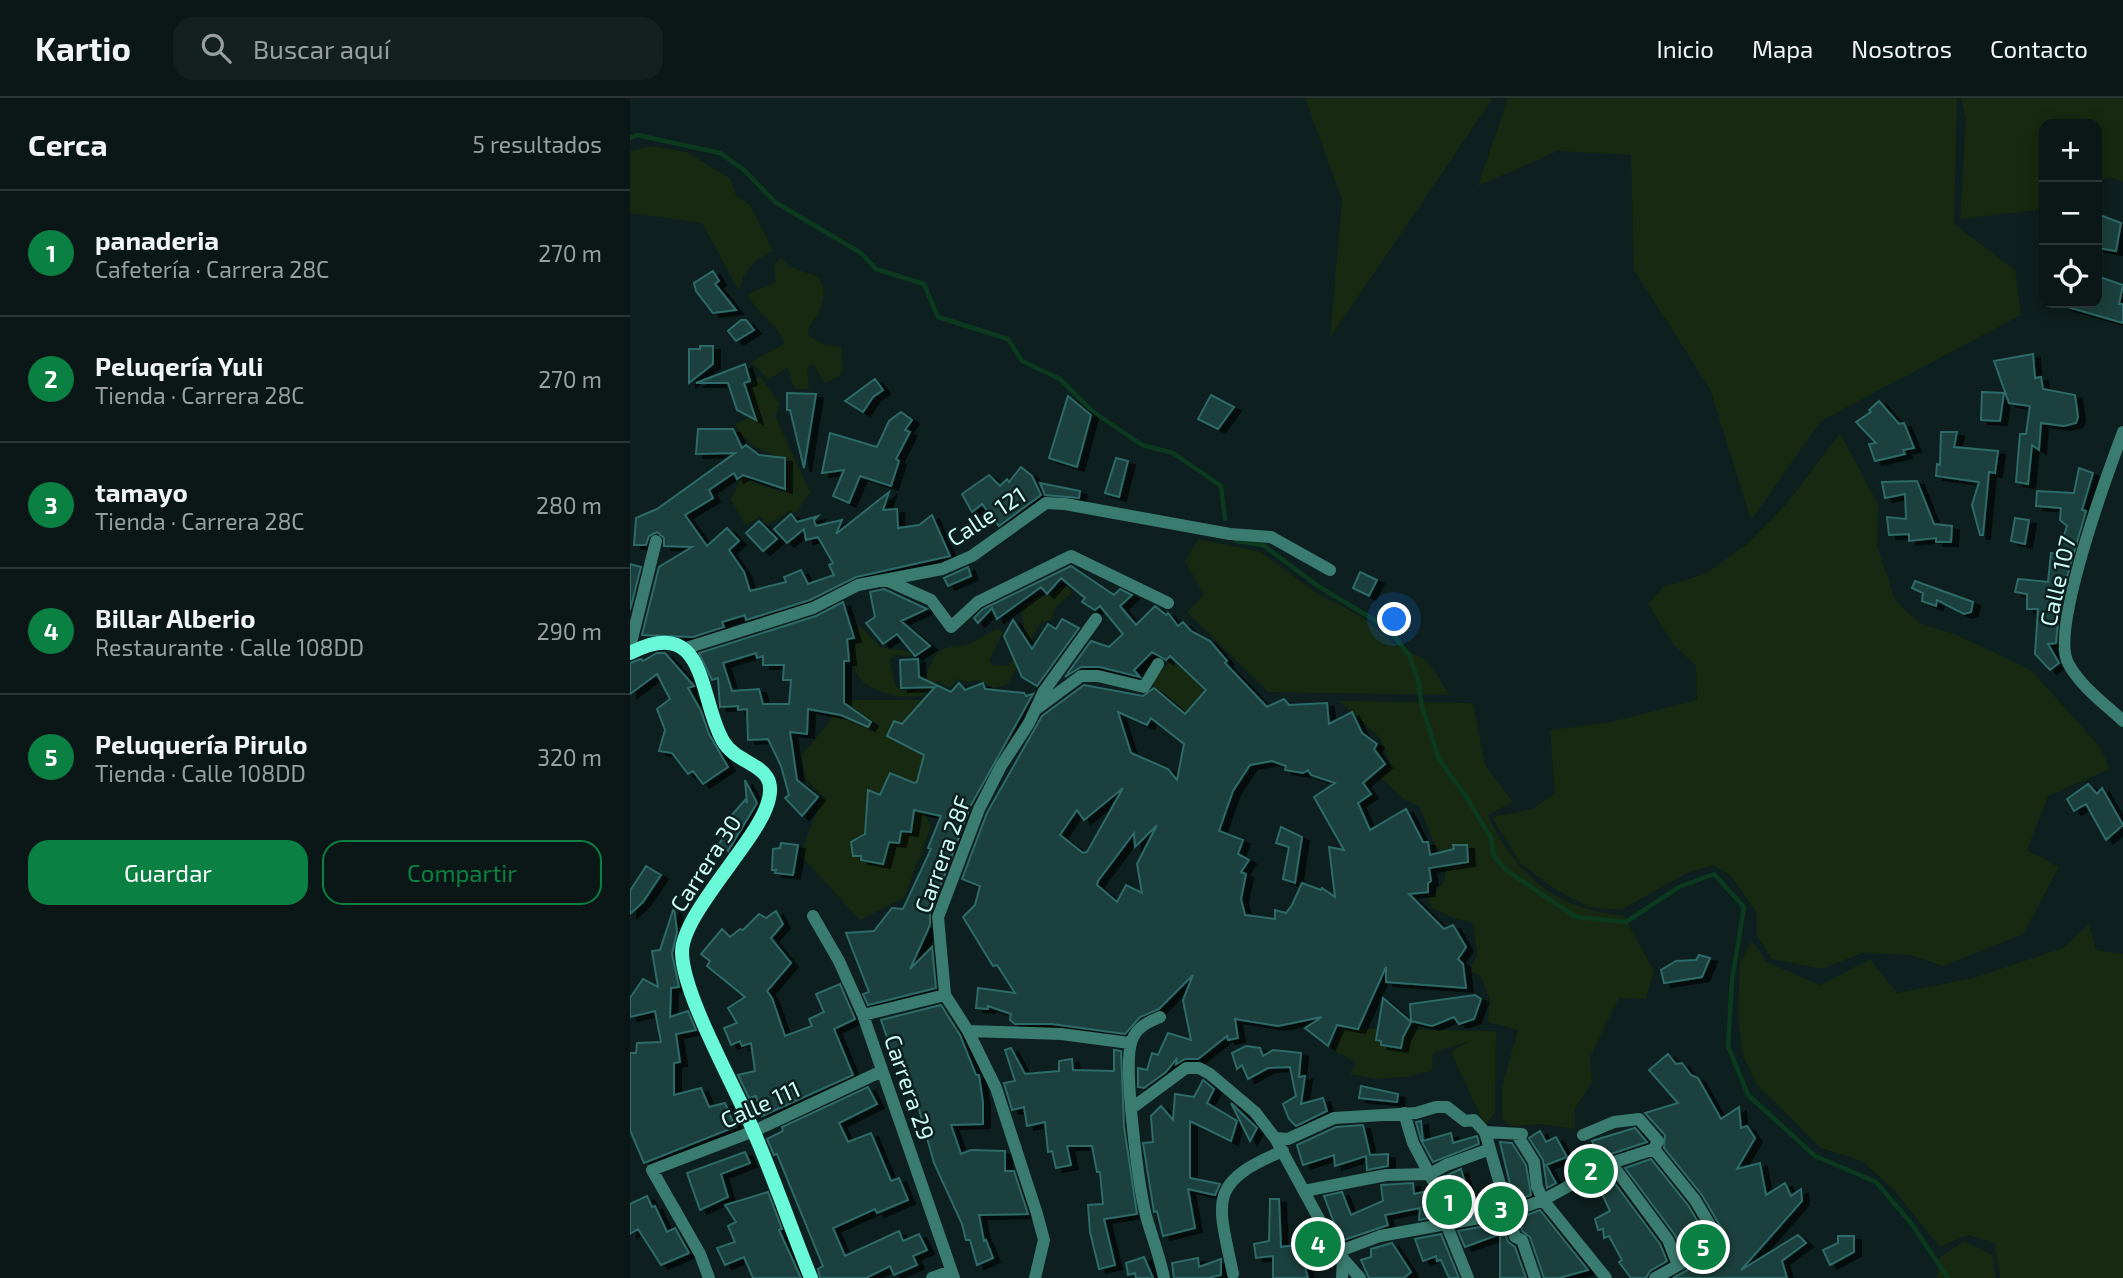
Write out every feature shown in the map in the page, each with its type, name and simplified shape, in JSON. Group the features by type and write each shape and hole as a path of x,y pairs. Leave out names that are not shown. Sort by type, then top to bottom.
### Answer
{"street":[{"name":"Calle 107","path":"2123,432 2095,510 2073,588 2064,646 2067,661 2078,679 2123,721"},
{"name":"Calle 121","path":"630,653 657,643 683,649 813,608 858,586 942,569 971,556 1046,503 1065,504 1230,534 1271,537 1330,570"},
{"path":"630,647 656,541"},
{"path":"884,579 931,600 951,627 978,602 1071,556 1168,603"},
{"name":"Carrera 28F","path":"1035,1278 1044,1240 996,1088 968,1031 945,995 938,916 979,809 1001,766 1035,711 1044,691 1096,620"},
{"name":"Carrera 30","path":"683,649 697,663 723,741 734,753 760,768 769,779 771,791 757,827 688,930 682,952 691,995 754,1131 811,1278"},
{"path":"1035,711 1081,676 1098,676 1143,687 1158,664"},
{"name":"Carrera 29","path":"813,916 839,961 863,1015 953,1275"},
{"path":"863,1015 945,995"},
{"path":"1160,1017 1146,1023 1130,1044 1132,1108 1146,1214 1164,1278"},
{"path":"968,1031 1061,1034 1130,1044"},
{"path":"1132,1108 1186,1068 1199,1068 1233,1091 1255,1112 1275,1138 1340,1255 1360,1278"},
{"name":"Calle 111","path":"709,1278 700,1254 652,1170 754,1131 882,1071"},
{"path":"1275,1138 1288,1139 1334,1118 1447,1107 1465,1121 1474,1119 1485,1132 1515,1237 1522,1240 1535,1278"},
{"path":"1404,1113 1413,1143 1442,1198 1447,1226 1468,1278"},
{"path":"1340,1255 1380,1236 1507,1213 1543,1200 1611,1163 1654,1149 1658,1141 1639,1119 1614,1122 1583,1135"},
{"path":"1485,1132 1522,1134 1519,1138 1534,1162 1537,1187 1543,1200 1606,1278"},
{"path":"1304,1191 1386,1175 1430,1174 1446,1165 1490,1149"},
{"path":"1654,1149 1695,1200 1720,1242 1655,1278"},
{"path":"1233,1274 1221,1217 1224,1194 1234,1176 1248,1166 1283,1151"},
{"path":"1611,1163 1668,1240 1678,1265"},
{"path":"1340,1255 1342,1278"},
{"path":"932,1278 953,1275"}],"green space":[{"path":"1305,98 1493,98 1330,338 1342,200"},
{"path":"1508,98 1957,98 1954,224 2015,270 2021,315 1821,421 1751,520 1710,389 1634,270 1631,155 1558,151 1478,186"},
{"path":"1961,98 2123,98 2123,182 2110,177 2102,179 2102,119 2039,119 2039,210 1960,219 1966,119"},
{"path":"651,146 686,152 730,178 736,195 750,205 773,251 750,266 739,291 702,223 630,213 630,151"},
{"path":"781,258 790,267 819,277 824,298 808,329 809,336 825,345 841,347 843,366 840,376 825,383 813,363 807,367 809,389 794,389 788,367 768,380 752,362 785,343 748,294 776,282 774,265"},
{"path":"760,376 780,404 775,416 810,492 796,513 790,511 767,525 760,517 745,525 731,499 741,478 781,492 788,488 785,459 750,442 735,424 756,415 749,383"},
{"path":"1840,433 1878,504 1877,546 1896,602 1921,624 1955,634 2031,670 2100,747 2110,769 2048,796 2027,850 2059,867 2023,934 1943,966 1910,955 1862,953 1822,969 1772,959 1757,936 1757,913 1731,876 1713,865 1687,873 1621,910 1589,907 1556,890 1520,863 1492,817 1532,809 1555,793 1550,730 1607,723 1697,700 1696,666 1673,644 1648,604 1663,587 1707,573 1747,544 1787,503"},
{"path":"1198,539 1261,552 1318,594 1362,617 1395,644 1427,661 1450,695 1268,692 1187,612 1204,595 1185,561"},
{"path":"1062,586 1068,587 1072,593 1055,607 1052,619 1039,624 1008,684 994,688 980,680 968,682 956,679 950,688 937,681 925,695 906,697 884,693 865,683 854,667 856,629 860,626 880,647 910,652 913,656 896,655 890,659 895,686 905,692 913,692 919,688 935,655 941,650 967,645 997,629 1003,632 989,660 992,665 1009,666 1025,635 1021,607 1038,597 1051,595"},
{"path":"1171,660 1205,689 1185,712 1151,683"},
{"path":"838,700 925,700 908,715 941,748 922,808 931,827 904,898 860,920 800,855 823,796 806,780 801,755 828,724"},
{"path":"1339,701 1473,703 1485,765 1513,802 1488,815 1511,855 1541,886 1559,897 1578,906 1623,915 1654,971 1646,999 1619,998 1590,1057 1592,1083 1575,1108 1575,1129 1540,1124 1511,1126 1502,1119 1502,1087 1518,1030 1488,1022 1490,1000 1480,975 1470,972 1477,954 1473,923 1453,918 1432,908 1428,899 1444,882 1447,860 1435,845 1419,806 1405,800 1381,778 1391,765 1379,737"},
{"path":"2089,924 2096,950 2123,954 2123,1278 2000,1278 1994,1243 1968,1235 1940,1247 1892,1188 1862,1161 1821,1148 1756,1084 1743,1055 1738,1018 1740,963 1752,941 1767,962 1820,985 1870,959 1897,993 1973,978 2063,948"},
{"path":"1340,1028 1496,1032 1495,1113 1485,1126 1451,1052 1469,1041 1433,1053 1432,1070 1413,1076 1376,1079 1350,1074 1356,1062 1334,1051"},
{"path":"1964,1241 1993,1255 1996,1278 1937,1278 1940,1257"}],"building":[{"path":"2102,216 2121,223 2116,251 2102,249"},
{"path":"713,271 719,281 715,284 736,310 713,313 696,291 694,283"},
{"path":"2102,278 2123,285 2119,304 2123,304 2123,323 2071,308 2102,308"},
{"path":"741,320 746,320 754,330 736,341 728,331"},
{"path":"700,346 713,346 713,364 689,383 689,349 700,349"},
{"path":"2033,354 2035,378 2041,377 2043,389 2075,395 2078,417 2076,423 2064,426 2041,423 2039,450 2032,445 2028,484 2016,482 2020,434 2026,434 2030,406 2009,403 1994,361"},
{"path":"745,364 750,381 744,383 756,420 737,410 728,383 696,383"},
{"path":"875,379 883,390 873,397 863,412 845,401"},
{"path":"1982,392 2004,393 2000,421 1981,420"},
{"path":"787,393 816,394 804,468 790,410 787,410"},
{"path":"1211,395 1234,407 1218,429 1198,419"},
{"path":"1068,396 1091,415 1077,467 1049,458"},
{"path":"1879,401 1899,424 1904,423 1914,448 1903,450 1905,454 1875,461 1869,444 1876,443 1856,422 1871,412 1869,410"},
{"path":"901,412 912,420 905,430 910,432 896,459 899,461 891,486 860,476 849,503 833,496 844,470 822,473 830,433 877,447 889,421"},
{"path":"698,429 733,429 742,448 746,445 759,455 785,458 785,489 743,475 737,479 734,473 709,490 713,498 685,515 707,546 727,528 739,541 729,550 744,572 750,591 786,582 784,577 801,570 808,584 834,575 829,565 833,563 818,537 806,540 804,529 787,543 774,529 791,514 797,522 818,516 814,520 816,526 842,520 836,534 889,492 883,510 897,509 898,528 919,525 932,515 950,556 856,577 810,600 746,620 745,615 722,622 724,627 693,637 642,635 659,567 692,547 664,546 664,538 657,532 649,536 646,545 634,545 636,518 657,509 735,453 696,454"},
{"path":"1941,432 1957,432 1954,447 1998,451 1995,473 1989,472 1983,535 1980,535 1972,505 1979,482 1936,476 1937,464 1940,465"},
{"path":"1116,458 1128,461 1119,497 1105,493"},
{"path":"1021,467 1032,476 1041,495 999,526 982,504 972,512 962,494 989,475 1000,486 1007,479 1009,482"},
{"path":"2079,468 2093,473 2082,510 2086,511 2060,601 2056,643 2048,644 2059,663 2050,670 2035,654 2038,609 2027,609 2027,594 2015,592 2018,579 2048,582 2051,553 2058,554 2067,526 2060,520 2061,508 2036,506 2037,491 2074,493"},
{"path":"1917,481 1934,524 1952,526 1951,542 1936,542 1936,538 1909,541 1909,534 1889,535 1887,517 1906,519 1905,494 1885,498 1882,482"},
{"path":"1040,483 1080,491 1079,498 1045,495"},
{"path":"2015,518 2029,520 2025,544 2011,541"},
{"path":"759,521 777,539 763,551 746,533"},
{"path":"630,564 641,567 630,610"},
{"path":"1071,566 1114,595 1120,589 1132,595 1120,606 1136,625 1155,606 1166,615 1168,613 1178,626 1183,622 1191,631 1210,641 1227,661 1225,663 1267,707 1284,699 1289,705 1327,703 1329,724 1352,712 1362,733 1377,744 1374,749 1385,764 1363,783 1371,794 1358,803 1370,830 1406,809 1423,842 1428,842 1430,855 1454,849 1453,845 1467,845 1468,862 1429,868 1431,881 1428,883 1428,892 1409,894 1444,929 1453,925 1466,947 1458,959 1463,964 1466,988 1386,982 1386,967 1358,1029 1337,1025 1328,1046 1305,1028 1322,1017 1278,1026 1235,1019 1238,1038 1228,1040 1227,1036 1198,1059 1185,1059 1176,1064 1177,1058 1166,1072 1144,1088 1138,1087 1138,1068 1147,1070 1152,1053 1158,1055 1168,1033 1191,1040 1183,1000 1193,975 1159,1009 1140,1017 1125,1034 1052,1024 1015,1024 1010,1020 1011,1014 988,1006 988,1009 976,1008 978,988 1015,993 997,965 993,966 963,917 975,905 980,886 962,879 987,813 1042,716 1084,685 1143,696 1154,688 1185,714 1206,690 1170,656 1166,660 1152,652 1134,670 1140,677 1100,667 1081,667 1065,677 1091,641 1109,647 1123,634 1100,606 1095,610 1082,602 1085,598 1061,578 1047,594 1041,587 997,619 992,608 978,623 974,618 983,609","holes":["1118,712 1147,725 1151,718 1184,744 1177,780 1168,769 1131,753","1272,761 1286,766 1285,770 1303,773 1308,770 1311,775 1335,783 1314,797 1344,850 1329,847 1335,897 1322,888 1321,890 1302,883 1286,913 1275,910 1275,919 1245,915 1241,899 1246,874 1241,872 1249,860 1238,854 1243,840 1219,831 1233,791 1250,765","1123,788 1087,852 1083,853 1060,835 1077,810 1084,820","1157,825 1137,864 1142,893 1126,885 1117,902 1097,885 1098,881 1134,833 1135,847"]},
{"path":"968,567 971,576 948,586 944,578"},
{"path":"1360,572 1377,580 1369,596 1353,588"},
{"path":"1915,581 1973,602 1971,612 1964,614 1937,600 1936,606 1922,601 1923,593 1912,588"},
{"path":"884,589 927,609 901,621 930,646 915,656 897,634 883,644 866,623 875,617 870,592"},
{"path":"843,602 854,638 847,639 849,661 844,661 844,703 871,722 868,727 841,715 808,709 807,734 790,732 797,780 818,797 802,816 785,798 789,795 781,766 768,739 748,740 747,709 738,710 738,706 720,707 718,678 712,680 699,653 816,616","holes":["756,653 757,658 763,656 763,665 784,665 783,680 791,680 789,704 763,704 759,689 732,691 723,663"]},
{"path":"1062,619 1079,628 1037,686 1022,677 1004,636 1013,620 1032,649 1048,624 1056,629"},
{"path":"657,653 665,653 694,686 688,688 728,767 703,784 693,771 688,774 672,753 659,751 665,730 657,709 670,699 657,674 630,694 630,663 641,659 643,661"},
{"path":"918,659 919,677 951,692 959,683 965,690 983,683 985,689 1024,693 1026,696 1033,694 971,805 930,914 930,925 910,969 932,947 936,988 868,1005 863,994 869,992 846,933 874,931 892,908 903,909 931,849 928,848 941,816 914,810 911,832 901,831 899,843 889,842 883,864 853,856 851,842 865,834 868,790 880,795 890,773 917,782 924,755 887,736 894,721 902,724 935,687 901,688 900,660"},
{"path":"745,780 757,803 728,851 719,844 723,838 719,835 728,826 724,824 745,800 747,803"},
{"path":"2088,784 2097,794 2102,788 2123,825 2106,840 2086,804 2074,811 2067,799"},
{"path":"1281,827 1302,837 1295,883 1283,879 1289,847 1276,843"},
{"path":"781,843 798,845 793,875 775,873 776,870 772,870 773,849 780,848"},
{"path":"646,866 661,875 643,902 630,914 630,891"},
{"path":"674,907 677,932 672,954 679,987 671,988 670,1017 688,1011 696,1030 676,1034 680,1062 674,1063 674,1095 701,1088 709,1107 725,1103 735,1127 644,1163 630,1130 630,1053 636,1053 637,1043 661,1042 655,1011 630,1017 630,998 643,979 658,987 652,951 660,950"},
{"path":"776,911 783,924 771,938 791,963 767,991 785,1036 812,1026 809,1019 824,1012 816,994 840,984 855,1019 834,1029 853,1075 762,1116 756,1096 749,1098 738,1075 755,1071 751,1043 742,1046 740,1041 731,1045 724,1028 737,1023 728,1008 745,997 707,966 710,961 701,954 722,929 730,937 740,929 743,930 759,914 766,918"},
{"path":"1699,955 1710,958 1702,977 1664,983 1661,970 1676,961 1696,960"},
{"path":"1475,995 1481,999 1474,1019 1459,1024 1454,1017 1432,1026 1411,1021 1410,1004"},
{"path":"1383,998 1411,1022 1401,1048 1381,1045 1381,1041 1376,1040"},
{"path":"941,1005 960,1035 976,1075 979,1075 983,1103 983,1124 951,1125 961,1154 971,1150 1005,1151 1005,1171 1014,1171 1028,1214 979,1215 984,1241 986,1240 993,1258 977,1265 970,1240 966,1240 962,1224 934,1163 913,1088 908,1079 905,1080 897,1050 892,1052 881,1020"},
{"path":"1246,1046 1260,1048 1263,1056 1273,1050 1301,1053 1299,1077 1305,1076 1301,1104 1323,1098 1327,1111 1296,1126 1289,1119 1283,1104 1296,1096 1290,1067 1268,1068 1248,1079 1242,1065 1237,1069 1232,1053"},
{"path":"1011,1048 1025,1074 1059,1071 1059,1061 1072,1059 1073,1070 1114,1071 1114,1050 1121,1051 1124,1127 1137,1214 1104,1219 1115,1265 1099,1269 1090,1232 1088,1205 1103,1204 1100,1172 1097,1172 1092,1146 1067,1146 1071,1165 1056,1168 1052,1151 1048,1152 1045,1122 1027,1126 1024,1107 1012,1110 1004,1083 1015,1081 1005,1050"},
{"path":"1668,1054 1676,1064 1682,1063 1691,1075 1698,1078 1721,1119 1739,1107 1741,1128 1747,1126 1755,1138 1737,1169 1760,1163 1766,1195 1785,1183 1791,1196 1801,1189 1802,1201 1741,1270 1798,1235 1806,1243 1782,1261 1787,1278 1673,1278 1724,1250 1729,1241 1702,1195 1664,1148 1665,1135 1645,1113 1678,1103 1649,1070"},
{"path":"1203,1080 1214,1089 1207,1103 1237,1121 1231,1141 1190,1121 1190,1178 1220,1184 1215,1195 1188,1189 1195,1228 1163,1236 1157,1211 1154,1212 1143,1143 1153,1142 1151,1116 1161,1106 1173,1120 1175,1094 1194,1097"},
{"path":"1361,1086 1398,1094 1397,1102 1359,1098"},
{"path":"868,1087 877,1104 839,1123 848,1142 871,1133 891,1181 899,1178 908,1200 877,1213 875,1209 833,1228 845,1256 899,1231 903,1241 919,1234 927,1250 913,1256 917,1265 894,1275 890,1266 866,1278 820,1278 818,1269 823,1266 777,1154 774,1155 767,1139 783,1131 782,1127"},
{"path":"1231,1103 1257,1128 1250,1141"},
{"path":"1421,1121 1423,1141 1451,1133 1453,1143 1477,1136 1479,1144 1433,1162 1421,1140 1416,1122"},
{"path":"1363,1125 1370,1155 1388,1154 1388,1166 1367,1170 1366,1156 1335,1166 1334,1155 1303,1165 1297,1145 1336,1127"},
{"path":"1635,1128 1647,1142 1608,1155 1581,1169 1575,1157 1595,1148 1592,1141"},
{"path":"1540,1131 1546,1142 1556,1137 1567,1157 1546,1165 1556,1183 1547,1188 1543,1160 1529,1138"},
{"path":"1500,1142 1512,1143 1526,1165 1531,1195 1514,1201"},
{"path":"745,1152 750,1163 721,1174 728,1197 700,1210 687,1173"},
{"path":"1651,1159 1688,1205 1708,1239 1683,1253 1675,1235 1625,1168"},
{"path":"1461,1169 1471,1203 1482,1199 1483,1209 1454,1214 1450,1194 1441,1178"},
{"path":"1608,1174 1660,1244 1667,1261 1650,1271 1646,1278 1631,1278 1619,1262 1622,1260 1609,1236 1604,1238 1603,1229 1598,1230 1595,1219 1610,1211 1599,1187 1590,1188 1589,1185"},
{"path":"1413,1183 1414,1194 1428,1191 1436,1217 1419,1220 1420,1208 1385,1215 1388,1225 1341,1241 1324,1196 1342,1192 1351,1215 1383,1201 1381,1185"},
{"path":"768,1192 782,1229 779,1230 801,1278 753,1278 744,1257 725,1265 717,1248 735,1242 728,1226 736,1222 725,1205"},
{"path":"647,1196 652,1207 655,1206 667,1232 675,1228 689,1253 661,1265 638,1229 630,1234 630,1204"},
{"path":"1270,1199 1279,1199 1281,1247 1309,1243 1309,1240 1319,1237 1325,1248 1302,1256 1308,1278 1273,1278 1273,1256 1256,1258 1254,1244 1269,1241"},
{"path":"1540,1210 1588,1270 1559,1278 1544,1278 1530,1237 1522,1231 1519,1218"},
{"path":"1502,1223 1508,1242 1515,1247 1526,1278 1500,1278 1500,1234 1465,1247 1458,1231"},
{"path":"1441,1234 1459,1278 1449,1278 1441,1260 1437,1261 1436,1256 1423,1261 1415,1239"},
{"path":"1838,1236 1854,1236 1854,1252 1830,1265 1823,1250 1838,1243"},
{"path":"1392,1243 1411,1272 1404,1278 1369,1278 1361,1260 1371,1257 1371,1249"},
{"path":"1144,1257 1153,1278 1136,1278 1135,1273 1128,1275 1126,1263"},
{"path":"1198,1258 1199,1267 1221,1259 1221,1275 1208,1278 1174,1278 1172,1263"}],"waterway":[{"path":"630,138 637,135 720,153 744,170 775,202 861,253 876,269 924,284 938,317 1008,339 1022,361 1060,379 1092,411 1142,445 1173,453 1221,486 1225,519"},
{"path":"1236,541 1263,545 1318,586 1388,628 1409,655 1439,759 1467,798 1491,838 1494,856 1506,870 1576,917 1626,922 1679,887 1714,874 1744,907 1732,980 1728,1046 1748,1095 1815,1156 1876,1182 1911,1223 1948,1278"}],"place":[{"name":"Peluqería Yuli","path":"1591,1171"},
{"name":"panaderia","path":"1449,1202"},
{"name":"tamayo","path":"1501,1209"},
{"name":"Billar Alberio","path":"1318,1244"},
{"name":"Peluquería Pirulo","path":"1703,1247"}]}
